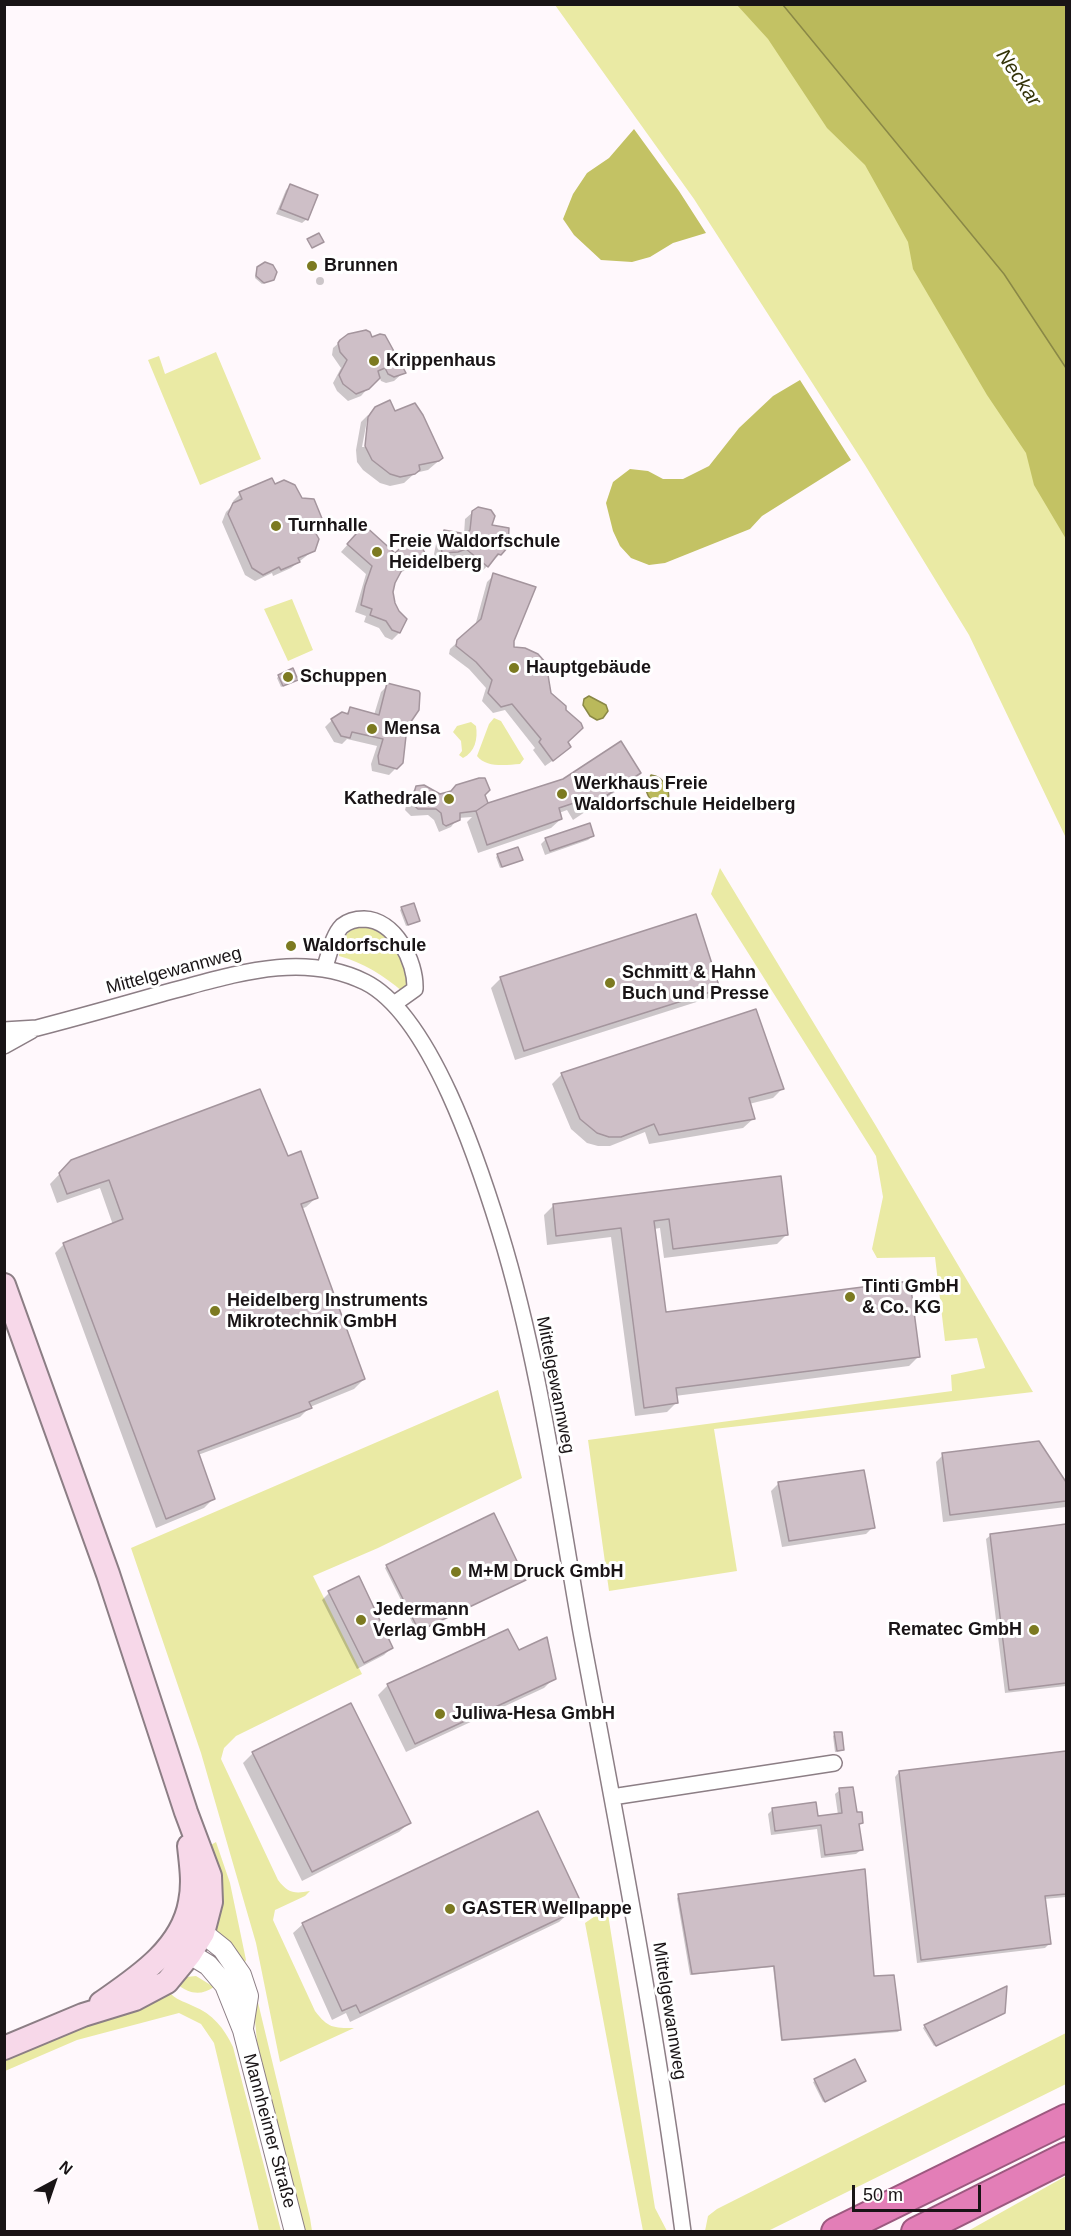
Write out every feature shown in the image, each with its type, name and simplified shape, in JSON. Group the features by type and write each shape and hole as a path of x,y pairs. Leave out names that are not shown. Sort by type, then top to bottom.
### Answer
{"highway":[{"path":"836,2232 1066,2119"},
{"path":"916,2232 1066,2157"}],"main road":[{"path":"4,1285 108,1574 186,1812 210,1876 211,1902 203,1933 190,1954 166,1982 135,2000 83,2015 4,2048"},
{"path":"83,2015 152,1966 180,1930 190,1903 193,1877 186,1812"}],"street":[{"path":"324,969 337,933 343,925 360,919 385,926 397,937 402,946 415,980 415,988 394,1004"},
{"name":"Mittelgewannweg","path":"4,1030 37,1028 250,970 293,966 324,969 349,975 382,992 394,1004 427,1048 465,1133 500,1232 532,1362 631,1893 683,2232"},
{"name":"Mittelgewannweg","path":"4,1046 37,1028"},
{"path":"612,1797 834,1763"},
{"path":"180,1930 203,1933"},
{"path":"180,1930 190,1954"},
{"name":"Mannheimer Straße","path":"203,1933 223,1949 241,1975 248,1996 243,2030"},
{"name":"Mannheimer Straße","path":"190,1954 208,1965 225,1985 243,2030 295,2232"}],"green space":[{"path":"555,5 953,5 1066,168 1066,838 969,635 865,465 694,199"},
{"path":"216,352 261,459 200,485 148,360 159,356 165,374"},
{"path":"292,599 313,650 288,661 264,609"},
{"path":"494,718 501,721 524,759 520,764 491,764 477,756 489,724"},
{"path":"471,722 476,726 476,740 473,749 463,758 459,755 462,751 461,741 453,732 457,726"},
{"path":"720,868 1033,1392 714,1429 737,1571 609,1591 588,1440 952,1391 951,1375 985,1368 977,1338 945,1341 935,1257 877,1258 872,1249 883,1197 876,1156 711,894"},
{"path":"362,925 380,930 391,940 403,962 409,985 403,992 373,970 339,956 345,936"},
{"path":"498,1390 522,1478 378,1548 313,1576 362,1674 236,1736 224,1748 221,1759 278,1880 285,1888 292,1891 310,1891 305,1896 275,1910 273,1920 315,2011 332,2026 354,2028 280,2062 256,1943 201,1753 131,1548"},
{"path":"216,1842 230,1883 246,1960 243,1966 219,1942 215,1928 209,1846"},
{"path":"607,1908 655,2208 667,2231 643,2231 585,1923"},
{"path":"196,1976 214,1987 195,1993 177,1984 186,1977"},
{"path":"254,1986 312,2231 305,2231 258,2053"},
{"path":"168,1991 212,2017 222,2028 233,2047 281,2231 259,2231 214,2043 201,2024 179,2013 77,2040 5,2071 4,2053"},
{"path":"1066,2033 1066,2084 768,2231 705,2231 708,2216 717,2209"},
{"path":"1066,2176 1066,2231 968,2231"}],"shaded area":[{"path":"737,5 783,5 1004,274 1066,368 1066,539 1034,485 1026,453 987,395 913,269 908,242 865,165 827,128 768,39"},
{"path":"634,129 706,233 673,243 650,257 632,262 601,260 574,235 563,219 573,194 587,173 609,158"},
{"path":"800,380 851,460 762,516 750,529 665,563 649,565 631,558 620,546 613,531 606,503 613,482 630,469 648,471 663,479 683,479 709,466 739,428 773,396"}],"water":[{"name":"Neckar","path":"783,5 1066,5 1066,368 1004,274"},
{"path":"589,696 606,705 608,711 603,718 597,720 590,716 583,705 584,699"},
{"path":"651,775 664,782 667,787 669,796 665,805 654,802 648,794 645,786"}],"building":[{"path":"290,184 318,195 308,220 280,209"},
{"path":"319,233 324,242 312,248 307,239"},
{"path":"265,262 273,265 277,272 274,280 264,283 256,276 257,267"},
{"name":"Krippenhaus","path":"366,330 372,337 385,335 406,373 394,377 388,374 385,368 378,371 380,378 369,389 356,394 343,384 339,375 347,360 340,352 338,343 348,334"},
{"path":"390,400 395,411 415,403 443,458 419,465 420,470 415,474 400,477 390,474 372,460 365,446 368,417 375,407"},
{"name":"Turnhalle","path":"272,478 275,484 284,480 295,485 302,498 314,499 323,521 315,532 319,539 315,551 298,558 300,562 281,570 279,567 263,575 252,568 228,514 233,503 242,499 239,492"},
{"path":"478,507 491,510 495,516 492,525 509,528 508,547 501,555 498,554 488,567 466,549 442,553 444,530 466,534 470,530 472,511"},
{"path":"364,525 395,553 411,538 420,544 425,553 426,557 403,568 395,583 393,592 395,603 407,619 400,633 392,630 386,621 370,615 372,609 361,605 372,566 347,544"},
{"name":"Hauptgebäude","path":"493,573 536,587 514,641 514,647 525,648 538,654 546,663 551,693 566,706 566,710 581,723 583,728 568,742 571,747 553,761 539,742 541,739 512,704 501,707 488,693 492,680 476,662 456,646 457,640 481,619"},
{"name":"Schuppen","path":"293,668 298,680 283,686 278,675"},
{"name":"Mensa","path":"387,683 420,693 419,710 404,735 406,736 403,763 397,769 379,764 378,756 383,739 352,732 350,738 341,736 331,719 342,712 348,714 350,707 379,715"},
{"name":"Werkhaus Freie Waldorfschule Heidelberg","path":"621,741 641,773 583,811 577,802 559,808 562,819 487,845 476,811 488,803 563,779"},
{"name":"Kathedrale","path":"485,778 490,790 485,795 488,803 476,811 460,813 460,820 446,826 443,824 441,813 436,809 418,809 411,803 416,786 424,785 440,794 451,791 456,785"},
{"path":"590,823 594,836 550,851 545,838"},
{"path":"518,847 523,860 502,867 497,854"},
{"path":"414,903 420,921 408,925 401,907"},
{"name":"Schmitt & Hahn Buch und Presse","path":"696,914 720,989 524,1051 500,977"},
{"path":"756,1009 784,1089 749,1098 755,1119 659,1135 654,1124 621,1137 609,1137 597,1133 580,1119 561,1073"},
{"name":"Heidelberg Instruments Mikrotechnik GmbH","path":"260,1089 288,1156 301,1151 318,1198 301,1204 365,1379 309,1402 312,1408 198,1451 215,1499 166,1519 63,1243 123,1219 109,1180 67,1194 59,1173 71,1160"},
{"name":"Tinti GmbH & Co. KG","path":"781,1176 788,1235 673,1249 669,1219 654,1221 666,1312 910,1281 920,1357 676,1388 678,1403 644,1408 621,1228 556,1236 553,1204"},
{"path":"1039,1441 1066,1482 1066,1501 950,1515 942,1453"},
{"path":"864,1470 875,1528 789,1541 778,1482"},
{"name":"M+M Druck GmbH","path":"494,1513 526,1580 419,1631 386,1565"},
{"name":"Rematec GmbH","path":"1066,1524 1066,1683 1009,1690 990,1534"},
{"name":"Jedermann Verlag GmbH","path":"359,1576 393,1648 364,1663 328,1591"},
{"name":"Juliwa-Hesa GmbH","path":"508,1629 519,1650 547,1637 556,1679 415,1744 387,1684"},
{"path":"351,1703 411,1823 312,1872 252,1752"},
{"path":"834,1732 842,1732 844,1750 837,1751"},
{"path":"1066,1751 1066,1894 1045,1896 1051,1944 921,1960 899,1771"},
{"path":"853,1787 857,1812 862,1812 863,1823 859,1824 863,1850 825,1855 821,1825 775,1831 772,1808 816,1802 818,1816 842,1813 839,1788"},
{"name":"GASTER Wellpappe","path":"538,1811 579,1898 567,1904 571,1913 360,2013 356,2005 342,2011 302,1923"},
{"path":"865,1869 874,1976 894,1975 901,2030 782,2040 774,1966 692,1974 678,1894"},
{"path":"1007,1986 1005,2013 936,2046 924,2025"},
{"path":"855,2059 866,2081 825,2102 814,2079"}],"place":[{"name":"Brunnen","path":"312,266"},
{"name":"Krippenhaus","path":"374,361"},
{"name":"Turnhalle","path":"276,526"},
{"name":"Freie Waldorfschule Heidelberg","path":"377,552"},
{"name":"Hauptgebäude","path":"514,668"},
{"name":"Schuppen","path":"288,677"},
{"name":"Mensa","path":"372,729"},
{"name":"Werkhaus Freie Waldorfschule Heidelberg","path":"562,794"},
{"name":"Kathedrale","path":"449,799"},
{"name":"Waldorfschule","path":"291,946"},
{"name":"Schmitt & Hahn Buch und Presse","path":"610,983"},
{"name":"Tinti GmbH & Co. KG","path":"850,1297"},
{"name":"Heidelberg Instruments Mikrotechnik GmbH","path":"215,1311"},
{"name":"M+M Druck GmbH","path":"456,1572"},
{"name":"Jedermann Verlag GmbH","path":"361,1620"},
{"name":"Rematec GmbH","path":"1034,1630"},
{"name":"Juliwa-Hesa GmbH","path":"440,1714"},
{"name":"GASTER Wellpappe","path":"450,1909"}]}
